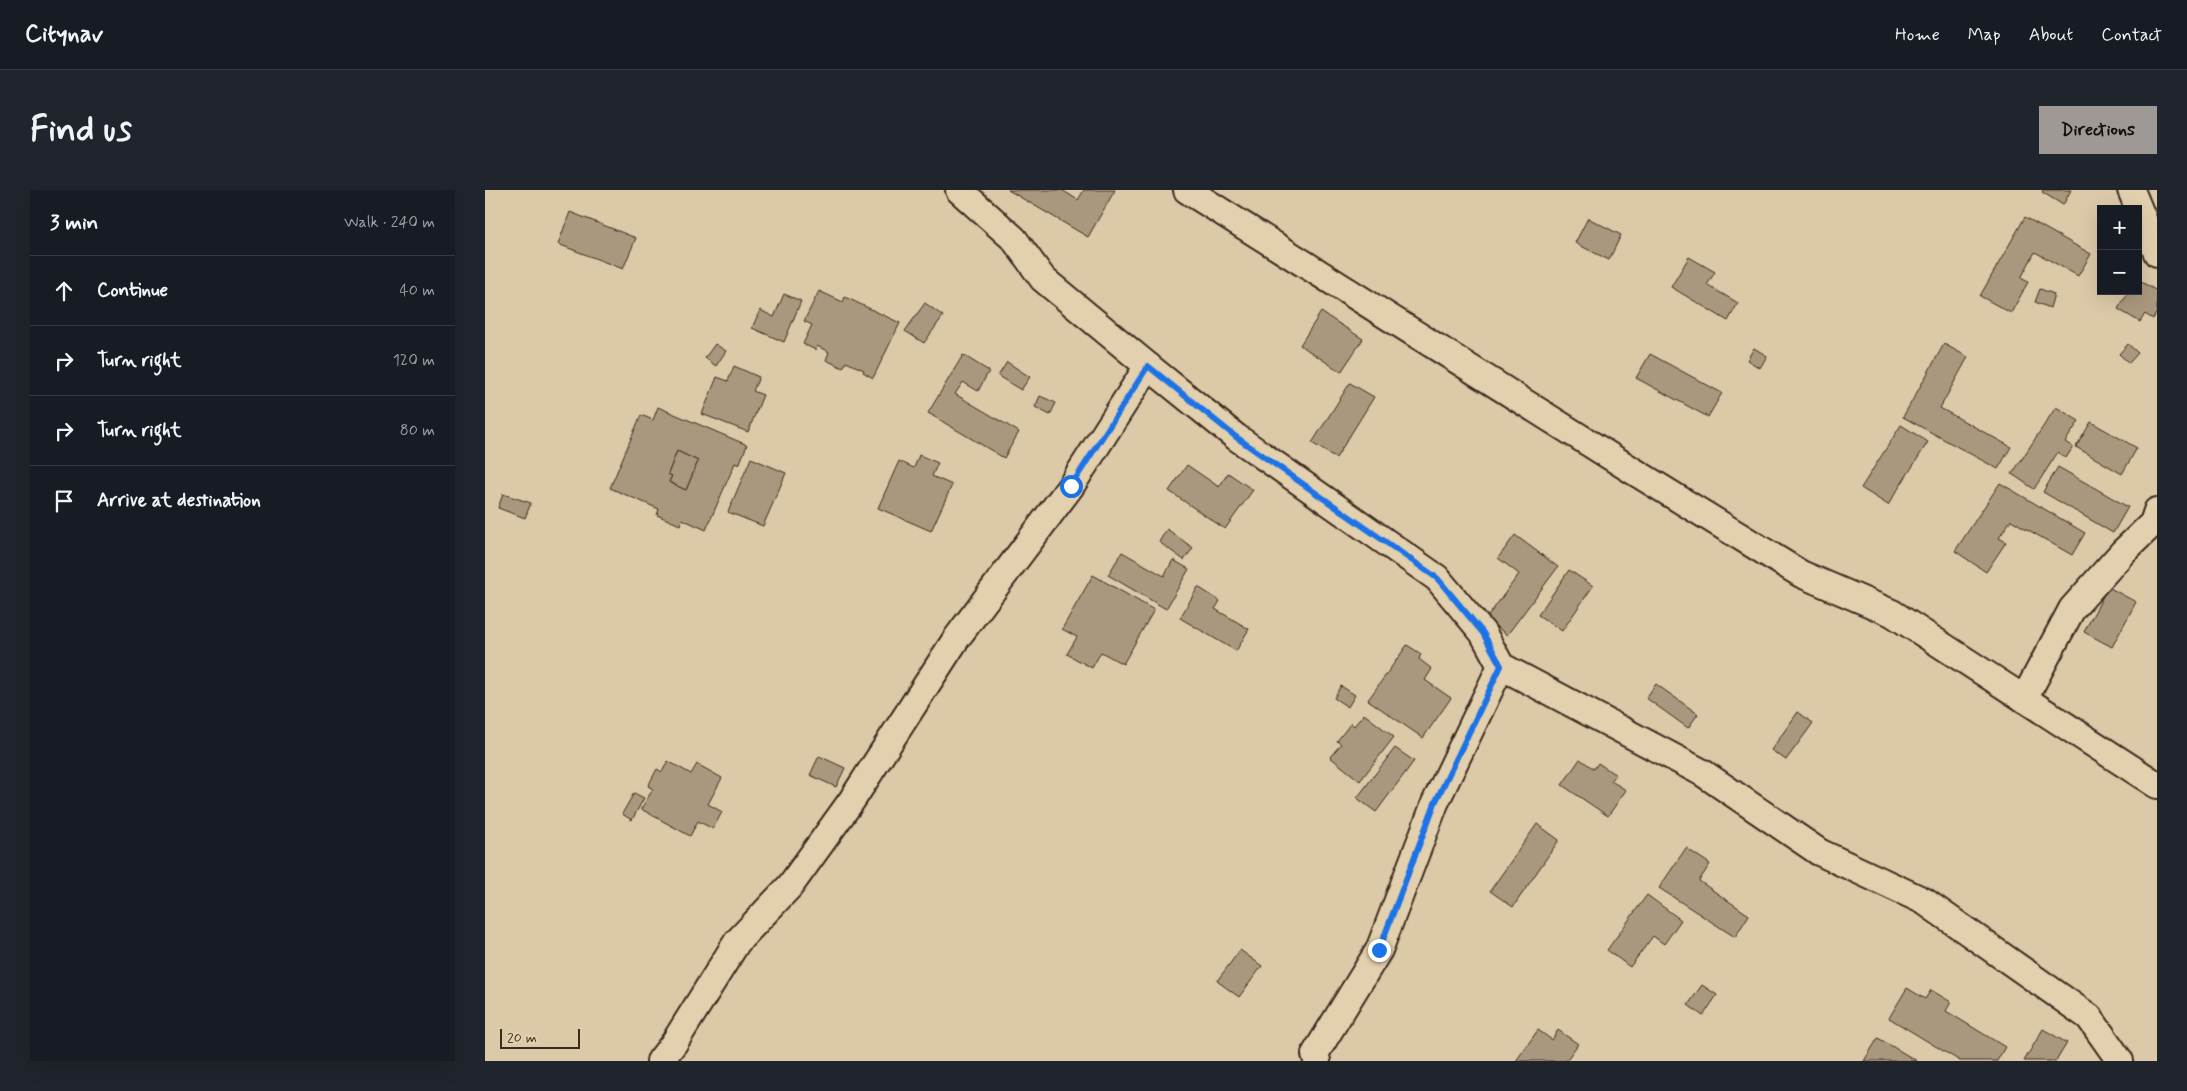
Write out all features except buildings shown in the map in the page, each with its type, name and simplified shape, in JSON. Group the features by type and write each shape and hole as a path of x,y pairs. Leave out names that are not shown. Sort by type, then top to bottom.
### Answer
{"street":[{"path":"959,190 1014,239 1043,279 1148,366 1236,437 1437,578 1483,633 1501,666 1703,773 1819,852 1924,901 2089,1018 2120,1061"},
{"path":"1187,190 1593,446 1801,574 1892,612 2157,785"},
{"path":"2131,190 2157,253"},
{"path":"660,1061 674,1043 737,942 790,886 852,800 956,639 1071,486 1148,366"},
{"path":"2024,699 2072,609 2123,552 2153,523 2157,510"},
{"path":"1317,1061 1315,1054 1379,950 1435,803 1501,666"}],"route":[{"path":"1071,486 1148,366 1236,437 1437,578 1483,633 1501,666 1435,803 1379,950"}]}
